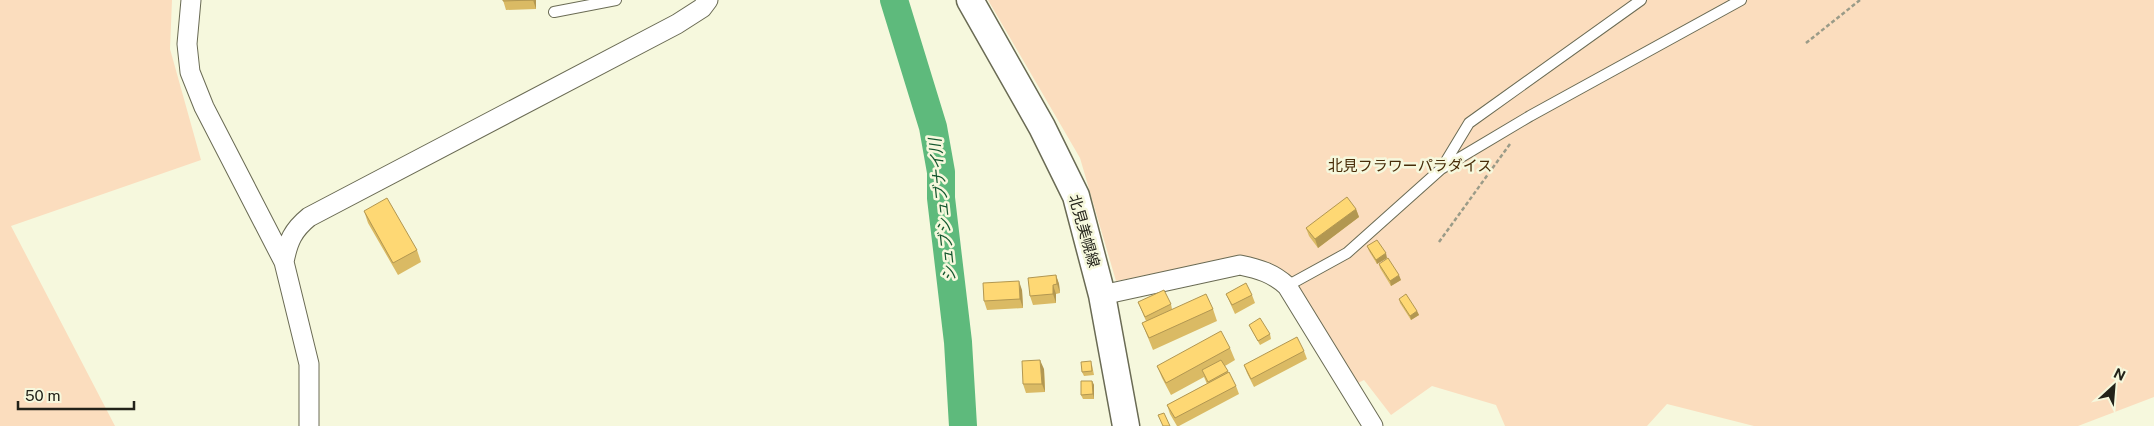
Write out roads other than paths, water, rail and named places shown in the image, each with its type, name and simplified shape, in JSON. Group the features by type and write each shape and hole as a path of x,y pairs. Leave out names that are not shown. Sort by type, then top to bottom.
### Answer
{"main road":[{"name":"北見美幌線","path":"970,0 1042,127 1076,196 1102,295 1126,426"}],"street":[{"path":"191,0 187,44 190,72 204,107 284,262 309,364 309,426"},
{"path":"284,262 287,243 296,228 309,217 678,24 702,8 708,0"},
{"path":"1102,295 1240,265 1261,269 1276,276 1287,286 1373,426"}],"lane":[{"path":"554,12 616,0"},
{"path":"1441,169 1469,123 1642,0"},
{"path":"1287,286 1347,253 1441,169 1530,116 1741,0"}],"waterway":[{"name":"シュブシュブナイ川","path":"894,0 933,127 941,172 941,198 958,342 963,426"}],"park label":[{"name":"北見フラワーパラダイス","path":"1410,166"}]}
